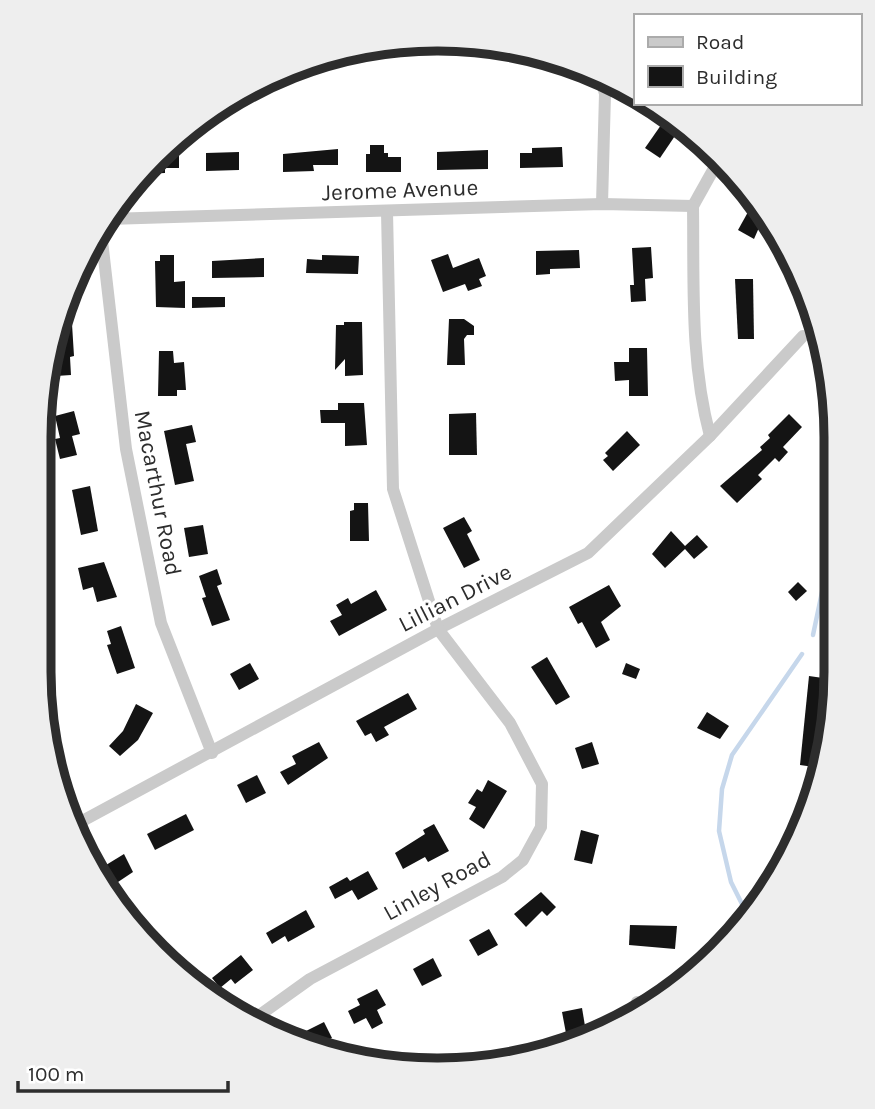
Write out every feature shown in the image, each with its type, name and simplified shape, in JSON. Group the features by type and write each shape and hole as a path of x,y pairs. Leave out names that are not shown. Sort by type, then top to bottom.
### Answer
{"street":[{"path":"602,204 604,88"},
{"path":"710,436 701,401 695,337 693,206 715,168"},
{"name":"Jerome Avenue","path":"119,219 602,204 693,206"},
{"path":"387,212 393,489 438,629"},
{"name":"Macarthur Road","path":"102,245 126,449 161,623 212,753"},
{"name":"Lillian Drive","path":"81,822 438,629 588,553 710,436 803,335"},
{"name":"Linley Road","path":"260,1015 310,979 502,877 523,860 541,827 542,784 516,735 482,682 438,629"}],"lane":[{"path":"803,335 809,330"}],"building":[{"path":"662,123 676,134 660,158 645,148"},
{"path":"370,145 384,145 384,153 388,153 388,157 401,157 401,172 366,172 366,154 370,154"},
{"path":"562,147 563,167 520,168 520,153 532,153 532,148"},
{"path":"338,149 338,165 313,165 314,171 283,172 283,154"},
{"path":"488,150 488,169 437,170 437,152"},
{"path":"239,152 239,170 206,171 206,153"},
{"path":"179,153 179,168 165,168 165,173 155,173 164,164"},
{"path":"749,210 760,225 754,239 738,230"},
{"path":"651,247 653,278 645,279 646,301 631,302 630,285 634,285 632,248"},
{"path":"579,250 580,268 550,269 550,274 536,275 536,251"},
{"path":"448,254 453,268 479,258 486,276 479,279 482,286 468,291 465,284 443,292 431,260"},
{"path":"160,255 174,255 174,282 185,281 185,308 156,307 155,261 160,261"},
{"path":"322,255 359,256 358,274 306,273 307,259 322,260"},
{"path":"264,258 264,277 212,278 212,261"},
{"path":"735,279 753,279 754,339 738,339"},
{"path":"192,297 225,297 225,307 192,308"},
{"path":"449,319 464,319 474,326 474,335 467,335 464,339 465,365 447,365"},
{"path":"344,322 362,322 363,375 345,376 345,359 335,370 336,325 344,325"},
{"path":"68,324 72,324 74,356 70,357 71,375 56,376 58,362"},
{"path":"629,348 647,348 648,396 629,396 629,380 615,381 614,362 629,362"},
{"path":"159,351 173,351 174,363 184,362 186,390 177,390 177,396 158,396"},
{"path":"338,403 364,403 367,445 345,446 345,423 321,423 320,410 338,410"},
{"path":"74,411 80,434 72,436 77,455 60,459 55,439 60,438 55,416"},
{"path":"476,413 477,455 449,455 449,414"},
{"path":"789,414 802,427 783,447 788,452 779,462 775,458 758,475 762,479 737,503 720,486 762,450 760,447 770,438 768,435"},
{"path":"192,425 196,442 186,444 194,481 175,485 164,431"},
{"path":"627,431 640,445 613,471 603,460 608,456 605,453"},
{"path":"90,486 98,531 81,535 72,490"},
{"path":"354,503 368,503 369,541 350,541 350,511 354,510"},
{"path":"464,517 472,531 467,534 480,560 464,568 443,528"},
{"path":"203,525 208,554 189,557 184,528"},
{"path":"671,531 685,546 697,535 708,547 694,559 685,549 665,568 652,554"},
{"path":"104,562 117,597 97,602 93,587 83,590 78,568"},
{"path":"217,569 222,584 217,586 230,620 212,626 202,598 206,597 199,576"},
{"path":"798,582 807,591 796,601 788,592"},
{"path":"609,585 621,606 601,622 610,640 596,648 582,622 578,624 569,607"},
{"path":"376,590 387,610 339,636 330,621 342,615 336,605 348,598 351,604"},
{"path":"121,626 135,668 117,674 107,645 111,644 107,631"},
{"path":"547,657 570,697 556,705 531,667"},
{"path":"250,663 259,679 239,690 230,674"},
{"path":"626,663 640,669 636,679 622,674"},
{"path":"809,676 824,678 821,722 812,767 800,765"},
{"path":"408,693 417,709 384,727 389,735 376,742 371,733 365,736 356,721"},
{"path":"136,704 153,713 138,740 120,756 109,746 123,731"},
{"path":"707,712 729,726 720,739 697,728"},
{"path":"319,742 328,758 288,785 280,772 296,764 292,756"},
{"path":"592,742 599,764 582,769 575,748"},
{"path":"257,775 266,793 246,803 237,785"},
{"path":"488,780 507,791 484,829 469,819 476,807 468,803 477,789 482,792"},
{"path":"186,814 194,830 155,850 147,834"},
{"path":"434,824 449,851 428,862 425,857 403,869 395,853 425,834 423,830"},
{"path":"581,830 599,835 592,864 574,860"},
{"path":"124,854 133,872 115,884 104,866"},
{"path":"368,871 378,889 358,900 352,890 335,899 329,887 347,877 350,881"},
{"path":"541,892 556,907 547,916 542,911 526,927 514,914"},
{"path":"306,910 315,927 288,942 285,936 272,944 266,933"},
{"path":"630,925 677,926 675,949 629,945"},
{"path":"489,929 498,945 478,956 469,940"},
{"path":"241,955 253,970 235,984 231,979 220,988 212,978"},
{"path":"433,958 442,976 422,986 413,969"},
{"path":"377,989 386,1005 377,1010 383,1023 372,1029 366,1018 354,1024 348,1011 360,1005 357,999"},
{"path":"582,1008 586,1029 567,1036 562,1012"},
{"path":"324,1022 332,1038 325,1042 306,1035 304,1032"}],"waterway":[{"path":"813,635 824,583"},
{"path":"744,907 731,882 719,831 722,789 732,755 802,654"}]}
